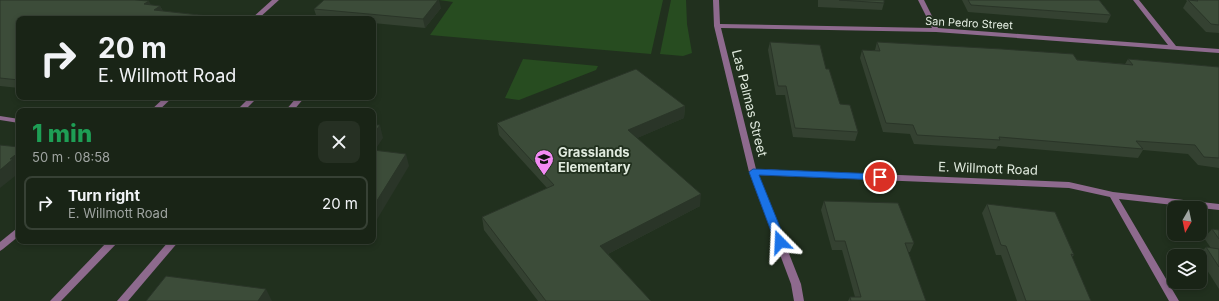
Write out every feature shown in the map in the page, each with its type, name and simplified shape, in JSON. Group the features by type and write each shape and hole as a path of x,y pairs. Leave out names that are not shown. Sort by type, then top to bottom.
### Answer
{"street":[{"path":"257,16 276,0"},
{"name":"Las Palmas Street","path":"716,0 717,26 753,172 796,284 798,301"},
{"path":"921,0 936,30"},
{"path":"1136,0 1174,48"},
{"name":"San Pedro Street","path":"717,26 936,30 1219,51"},
{"path":"157,108 166,100"},
{"path":"243,108 251,100"},
{"path":"292,108 298,100"},
{"path":"0,118 16,121"},
{"name":"E. Willmott Road","path":"753,172 1069,185 1114,195 1219,207"},
{"path":"1114,195 1174,301"},
{"path":"0,247 16,234"},
{"path":"55,301 111,244"},
{"path":"122,301 171,244"}],"green space":[{"path":"439,0 663,0 651,54 430,35 453,2"},
{"path":"671,0 686,0 687,24 692,53 683,56 660,54"},
{"path":"523,59 598,66 596,70 519,100 505,98"}],"building":[{"path":"0,0 149,1 144,4 160,6 154,10 208,16 16,16 16,80 0,78"},
{"path":"324,0 438,0 423,19 314,9"},
{"path":"839,0 884,0 884,3"},
{"path":"968,0 1099,0 1111,15 971,5"},
{"path":"1188,0 1219,0 1219,25 1211,24"},
{"path":"770,42 820,45 826,69 829,69 840,104 850,105 858,132 795,128 786,86 778,86"},
{"path":"877,42 1073,54 1077,60 1133,65 1128,59 1219,67 1219,158 1204,157 1195,145 1136,141 1143,149 999,137 1000,140 917,135 913,125 886,123 862,50 880,51"},
{"path":"636,69 685,106 628,130 701,194 600,246 651,301 546,301 482,217 554,185 497,123"},
{"path":"376,125 380,125 376,131"},
{"path":"0,145 16,147 16,154 10,159 13,159 0,170"},
{"path":"376,150 406,154 376,202"},
{"path":"824,201 898,203 914,243 905,243 926,301 851,301 850,297 861,297 845,241 835,241"},
{"path":"987,204 1055,212 1074,255 1071,254 1091,301 1026,301 1006,246 1001,245"},
{"path":"1212,229 1219,230 1219,239"},
{"path":"1206,247 1219,249 1219,267"},
{"path":"166,276 266,289 258,301 146,301"}],"place":[{"name":"Grasslands Elementary","path":"544,176"}],"route":[{"path":"780,242 753,172 880,177"}]}
